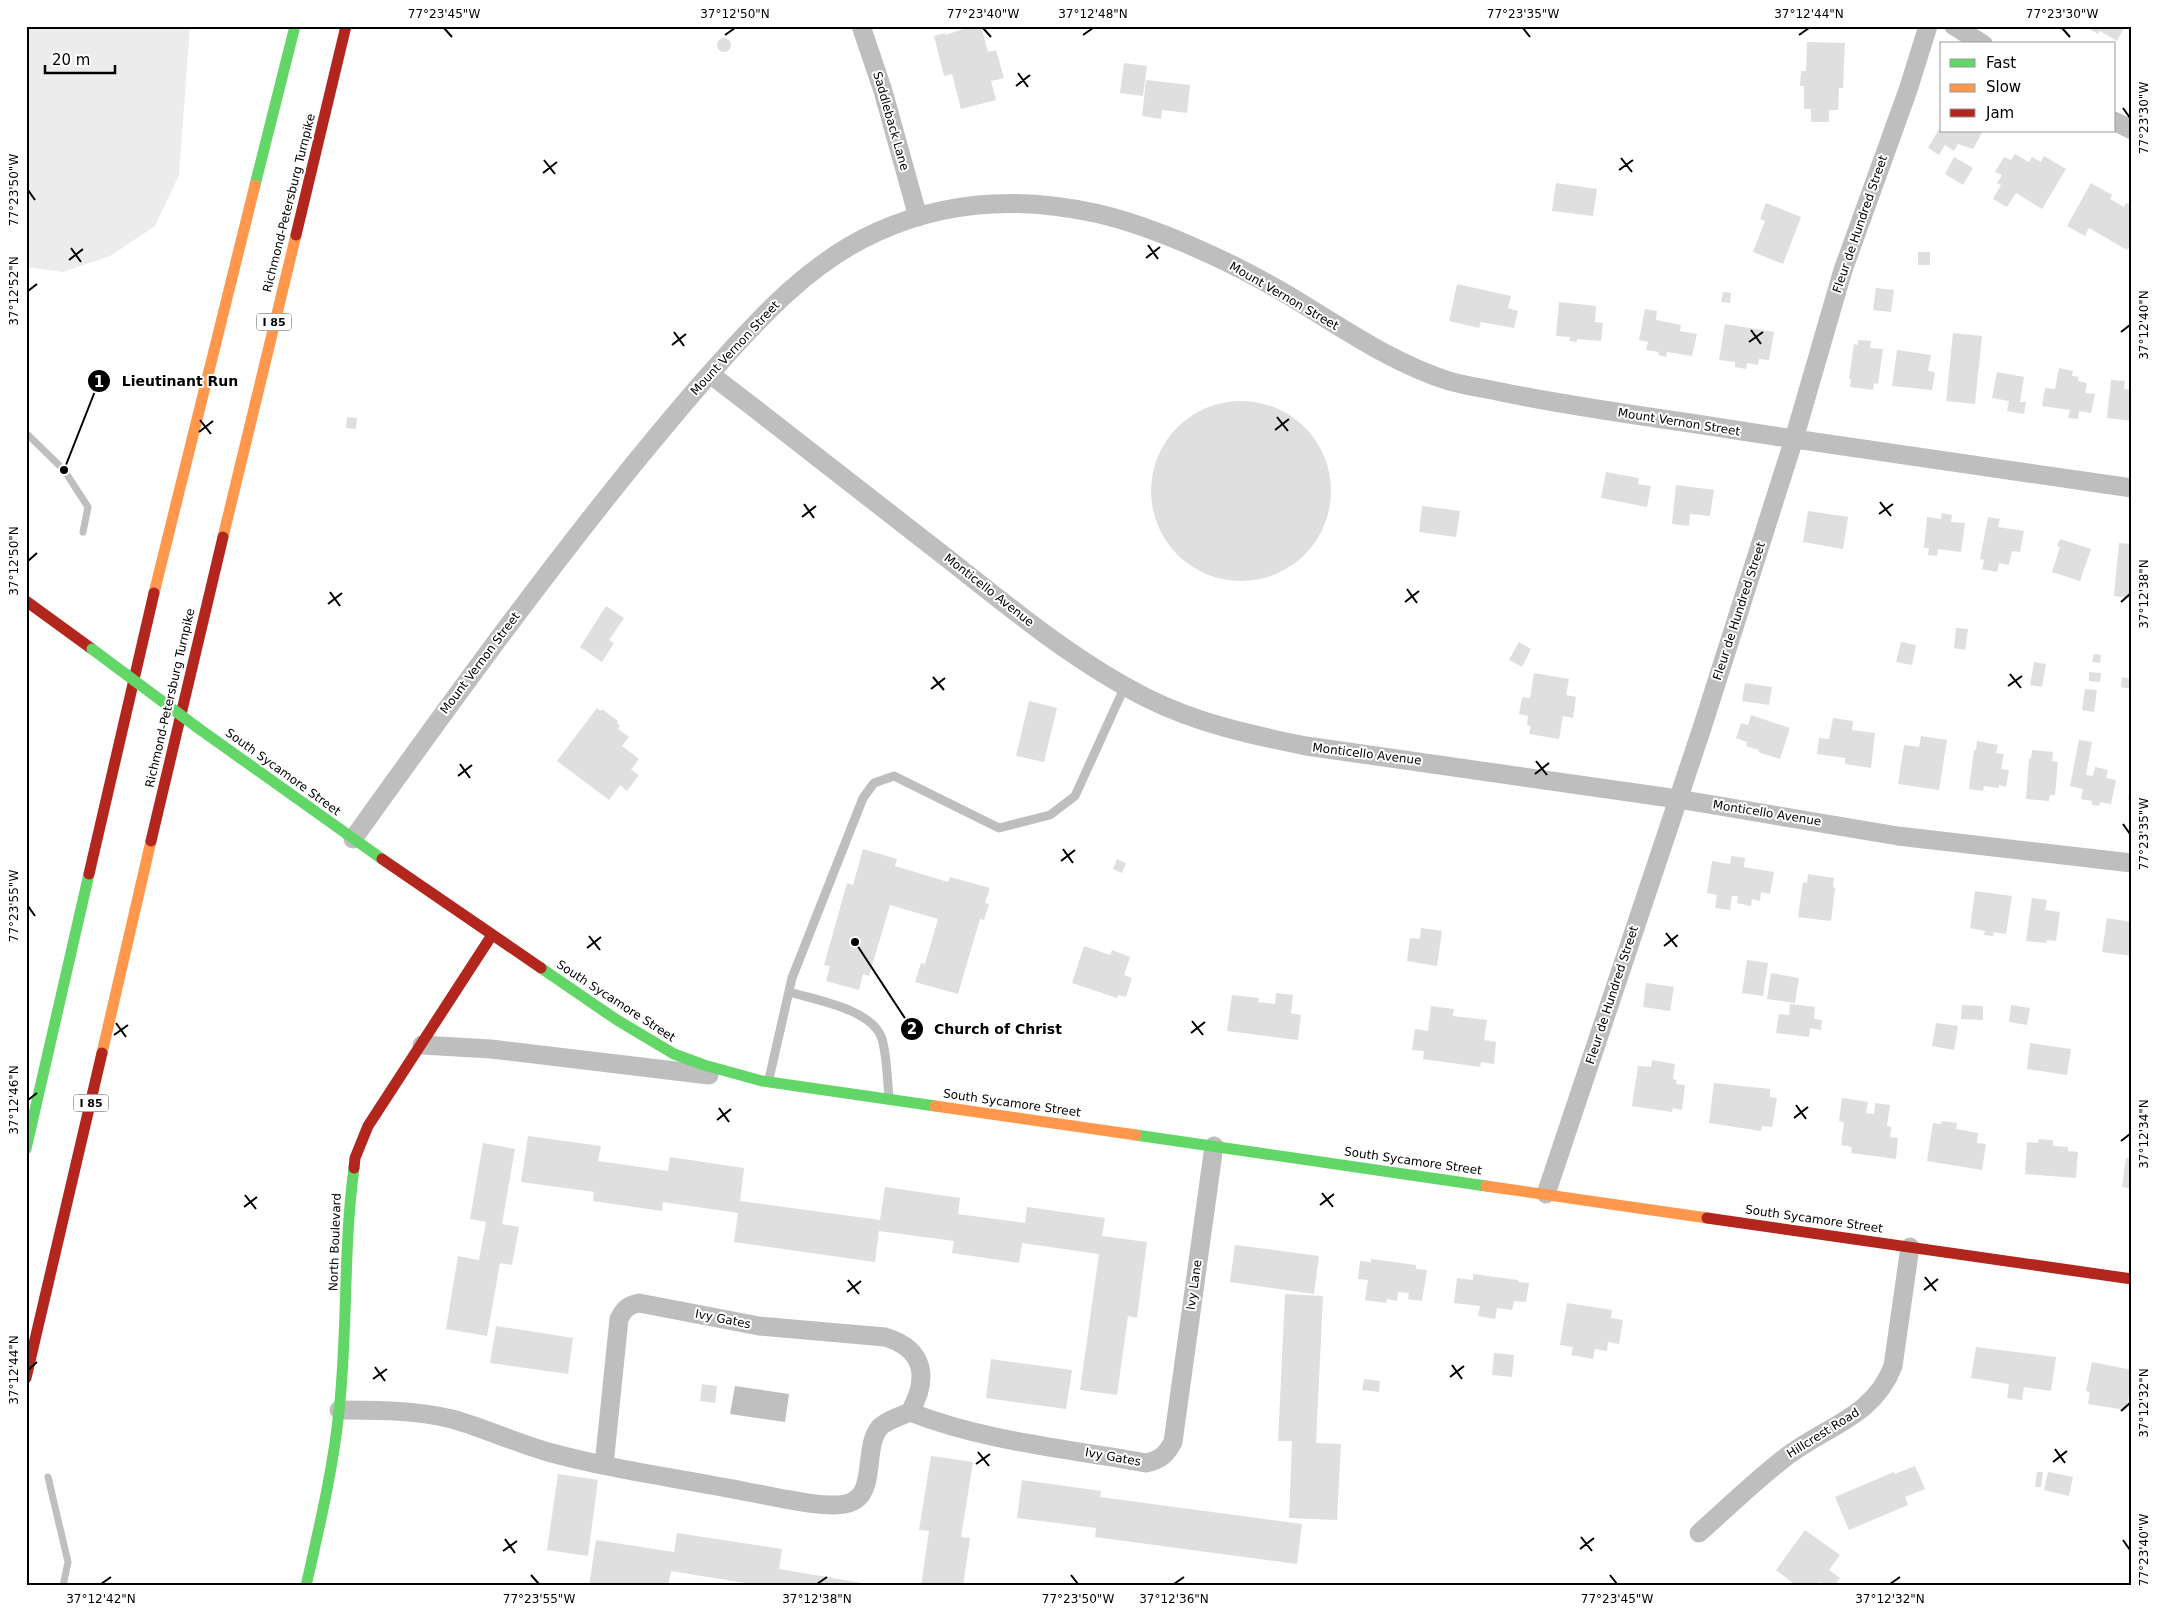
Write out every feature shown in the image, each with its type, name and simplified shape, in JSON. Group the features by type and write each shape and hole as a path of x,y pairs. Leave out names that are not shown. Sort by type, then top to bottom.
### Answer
{"main road":[{"path":"26,1149 151,603 295,26"},
{"name":"Richmond-Petersburg Turnpike","path":"26,1378 202,618 346,26"},
{"name":"South Sycamore Street","path":"26,601 240,760 492,935 617,1020 674,1054 704,1066 765,1081 2132,1279"},
{"name":"North Boulevard","path":"306,1586 331,1473 339,1410 345,1333 349,1204 355,1158 368,1126 378,1109 422,1045 492,935"}],"street":[{"name":"Saddleback Lane","path":"861,26 883,91 918,217"},
{"name":"Fleur de Hundred Street","path":"1546,1194 1678,799 1794,439 1842,270 1908,90 1928,26"},
{"path":"1954,26 1980,42"},
{"path":"2116,122 2132,130"},
{"name":"Mount Vernon Street","path":"353,839 464,683 571,542 661,430 759,319 798,283 840,253 876,232 918,217 968,205 996,202 1039,204 1098,214 1146,228 1220,259 1276,288 1374,348 1421,370 1451,381 1566,404 2132,488"},
{"name":"Monticello Avenue","path":"710,374 1023,617 1093,668 1148,698 1198,719 1246,733 1306,746 1678,799 1898,836 2132,863"},
{"path":"422,1045 492,1049 765,1081"},
{"name":"Ivy Lane","path":"1176,1424 1214,1146"},
{"name":"Hillcrest Road","path":"1699,1533 1783,1459 1823,1432 1856,1414 1874,1398 1890,1375 1893,1366 1910,1247"},
{"name":"Ivy Gates","path":"604,1465 619,1319 624,1309 639,1303 759,1326 885,1337 900,1342 912,1351 916,1357 922,1380 919,1396 910,1412 938,1423 975,1433 1146,1463 1156,1461 1167,1454 1173,1442 1176,1424"},
{"path":"339,1410 383,1410 435,1416 547,1452 604,1465 789,1499 838,1505 851,1503 859,1497 866,1486 872,1440 881,1426 910,1412"}],"lane":[{"path":"765,1081 792,978 863,798 874,783 894,776 999,828 1050,814 1075,796 1125,686"},
{"path":"789,992 856,1013 871,1022 882,1038 890,1099"}],"shaded area":[{"path":"26,26 190,26 179,175 155,226 110,256 63,272 26,267"},
{"path":"735,1386 789,1394 785,1422 730,1414"}],"building":[{"path":"973,26 981,26 988,52 996,50 1004,78 991,81 996,100 961,109 952,74 944,76 934,36 945,33 945,35"},
{"path":"2084,26 2125,26 2117,41 2100,31 2098,34"},
{"path":"721,38 727,38 731,45 727,52 721,52 717,48 717,42"},
{"path":"1807,42 1845,43 1843,88 1839,88 1838,110 1829,110 1829,122 1811,122 1811,109 1804,109 1804,86 1800,86 1801,71 1806,71"},
{"path":"1124,63 1147,66 1143,96 1120,93"},
{"path":"1146,80 1190,85 1187,113 1162,110 1161,119 1142,116"},
{"path":"1940,127 1940,132 1982,132 1973,149 1958,144 1954,151 1945,145 1939,155 1928,148"},
{"path":"2015,154 2029,162 2032,157 2041,162 2044,156 2066,169 2042,209 2016,193 2007,207 1993,199 2001,185 1997,183 2002,175 1995,172 2004,157 2011,160"},
{"path":"1954,157 1973,168 1963,185 1945,174"},
{"path":"1556,183 1597,189 1593,216 1552,211"},
{"path":"2091,183 2112,195 2110,199 2124,207 2126,203 2132,206 2132,241 2127,250 2089,228 2085,236 2067,226"},
{"path":"1766,203 1801,217 1783,264 1753,252 1765,221 1760,219"},
{"path":"1918,252 1930,252 1930,265 1918,265"},
{"path":"1457,284 1511,296 1508,308 1518,311 1514,328 1481,322 1479,328 1449,321"},
{"path":"1876,288 1894,290 1891,312 1873,310"},
{"path":"1723,292 1731,293 1730,303 1721,302"},
{"path":"1559,302 1596,306 1595,322 1603,323 1601,341 1577,339 1577,342 1569,341 1570,337 1556,336"},
{"path":"1645,309 1657,311 1656,320 1681,325 1680,331 1697,334 1692,356 1667,352 1666,357 1658,355 1659,352 1646,350 1648,342 1639,340"},
{"path":"1725,324 1774,332 1769,360 1759,359 1758,365 1747,363 1746,369 1735,367 1735,362 1719,360"},
{"path":"1953,333 1982,336 1975,404 1946,401"},
{"path":"1858,340 1871,341 1870,348 1883,349 1878,384 1874,383 1873,390 1850,387 1851,379 1849,379 1854,344 1858,345"},
{"path":"1897,350 1931,355 1928,371 1935,372 1932,390 1892,386"},
{"path":"2059,368 2073,371 2072,376 2079,377 2078,381 2087,383 2085,393 2095,394 2091,413 2079,411 2078,419 2068,418 2070,410 2042,406 2045,388 2055,389"},
{"path":"1997,372 2024,377 2020,402 2026,402 2024,414 2007,411 2009,401 1992,398"},
{"path":"2111,380 2125,381 2124,389 2132,390 2132,421 2107,418"},
{"path":"1250,401 1259,402 1284,411 1305,427 1321,448 1330,473 1330,509 1321,534 1305,555 1284,571 1276,574 1259,580 1232,581 1223,580 1198,571 1171,548 1161,534 1152,509 1151,482 1152,473 1161,448 1184,421 1198,411 1223,402"},
{"path":"347,417 357,418 356,429 346,428"},
{"path":"1606,472 1639,478 1638,484 1651,486 1647,507 1601,498"},
{"path":"1676,485 1714,490 1710,516 1690,514 1689,526 1672,524"},
{"path":"1422,506 1460,511 1456,537 1419,532"},
{"path":"1808,511 1848,517 1843,549 1803,542"},
{"path":"1942,513 1952,515 1951,522 1965,523 1961,552 1938,549 1937,556 1928,555 1929,548 1924,548 1927,517 1941,519"},
{"path":"1988,517 2000,519 1998,527 2024,531 2020,552 2012,551 2009,565 1999,563 1997,572 1982,569 1984,560 1980,559"},
{"path":"2060,539 2091,549 2080,581 2052,572 2060,547 2057,546"},
{"path":"2119,543 2132,544 2132,598 2114,596"},
{"path":"606,606 624,618 609,640 614,643 602,662 580,647"},
{"path":"1956,628 1968,629 1965,650 1954,648"},
{"path":"1519,642 1531,649 1522,667 1509,660"},
{"path":"1901,642 1916,645 1912,665 1896,662"},
{"path":"2094,654 2101,655 2100,663 2092,662"},
{"path":"2034,662 2046,664 2042,687 2030,685"},
{"path":"2089,672 2101,673 2100,682 2089,681"},
{"path":"1534,673 1569,679 1566,695 1576,697 1573,718 1563,716 1559,739 1529,734 1531,726 1527,725 1528,716 1519,714 1522,697 1530,698"},
{"path":"2122,677 2132,679 2131,689 2121,687"},
{"path":"1745,683 1772,687 1769,705 1742,701"},
{"path":"2085,689 2097,690 2094,712 2082,710"},
{"path":"1029,701 1057,708 1044,762 1016,756"},
{"path":"597,708 601,711 602,709 618,721 617,723 620,726 618,729 629,737 622,746 639,759 631,770 639,775 627,791 620,785 609,800 557,761"},
{"path":"1751,715 1790,728 1780,759 1758,752 1759,750 1746,746 1747,742 1736,738 1741,723 1748,725"},
{"path":"1833,718 1853,721 1852,730 1875,733 1871,768 1845,764 1845,758 1817,754 1819,738 1829,739"},
{"path":"1921,736 1947,740 1939,790 1898,784 1904,745 1919,747"},
{"path":"2079,740 2092,742 2086,775 2093,776 2095,767 2108,770 2106,778 2116,780 2111,804 2100,802 2099,806 2092,805 2092,801 2081,799 2083,789 2070,786"},
{"path":"1977,741 1998,745 1996,753 2004,754 2001,769 2009,770 2006,787 1999,785 1999,788 1984,786 1983,791 1969,789"},
{"path":"2032,750 2053,752 2052,761 2058,762 2055,795 2050,795 2049,801 2026,799 2029,758 2031,759"},
{"path":"2131,782 2132,799 2128,799"},
{"path":"863,849 897,859 895,866 948,882 950,877 990,888 985,903 989,904 984,920 980,919 958,994 915,982 921,963 925,964 938,919 890,905 869,976 863,974 859,990 826,981 830,966 824,965 847,883 853,885"},
{"path":"1731,856 1745,858 1744,867 1774,872 1770,894 1761,892 1760,901 1752,899 1751,906 1737,903 1738,896 1732,896 1730,910 1715,908 1717,895 1707,893 1712,861 1730,864"},
{"path":"1117,859 1126,863 1122,873 1113,869"},
{"path":"1808,874 1834,878 1833,887 1835,888 1831,921 1798,917 1803,882 1807,883"},
{"path":"1975,891 2012,896 2006,934 1994,932 1993,936 1984,935 1985,931 1970,928"},
{"path":"2032,898 2047,900 2045,910 2060,912 2056,941 2047,940 2046,943 2026,941"},
{"path":"2107,918 2132,922 2132,956 2102,952"},
{"path":"1421,928 1442,931 1437,966 1407,961 1410,938 1420,939"},
{"path":"1084,946 1110,955 1112,950 1130,957 1124,975 1132,978 1126,997 1118,995 1117,998 1072,983"},
{"path":"1747,960 1768,963 1763,996 1742,993"},
{"path":"1771,973 1799,978 1795,1003 1767,999"},
{"path":"1646,983 1674,987 1670,1011 1643,1007"},
{"path":"1276,993 1293,995 1291,1013 1301,1015 1298,1040 1227,1031 1232,995 1259,998 1258,1002 1275,1004"},
{"path":"1790,1004 1815,1007 1814,1019 1822,1020 1821,1030 1810,1028 1809,1037 1776,1033 1779,1014 1789,1015"},
{"path":"1962,1005 1983,1006 1983,1020 1961,1019"},
{"path":"2011,1005 2030,1008 2027,1025 2009,1022"},
{"path":"1431,1006 1454,1009 1453,1016 1487,1020 1484,1040 1496,1042 1494,1064 1481,1062 1480,1067 1423,1059 1424,1051 1412,1050 1415,1029 1428,1031"},
{"path":"1936,1023 1958,1026 1954,1050 1932,1046"},
{"path":"2030,1043 2071,1049 2067,1075 2027,1069"},
{"path":"1652,1060 1675,1064 1673,1079 1677,1080 1676,1084 1685,1085 1682,1110 1673,1108 1672,1112 1632,1106 1638,1066 1651,1067"},
{"path":"1714,1083 1770,1089 1770,1097 1777,1098 1772,1127 1762,1126 1761,1131 1709,1123"},
{"path":"1842,1098 1868,1102 1866,1113 1874,1114 1875,1103 1890,1105 1887,1126 1891,1127 1890,1137 1898,1138 1896,1159 1851,1153 1852,1147 1841,1145 1844,1122 1839,1121"},
{"path":"1942,1121 1957,1123 1956,1129 1978,1133 1977,1143 1986,1144 1982,1170 1927,1161 1933,1123 1941,1124"},
{"path":"528,1136 601,1146 598,1161 668,1171 670,1157 744,1168 740,1201 880,1220 885,1187 960,1198 958,1214 1025,1223 1027,1207 1105,1218 1102,1236 1147,1242 1137,1318 1128,1316 1117,1395 1080,1390 1099,1254 1022,1243 1019,1263 952,1253 954,1241 879,1231 875,1262 734,1242 738,1213 663,1202 662,1211 593,1201 594,1192 521,1182"},
{"path":"2039,1139 2053,1140 2053,1146 2068,1147 2068,1151 2078,1152 2076,1178 2025,1174 2027,1142 2038,1143"},
{"path":"483,1143 515,1149 502,1224 519,1227 512,1265 500,1263 487,1336 446,1329 458,1256 479,1260 486,1222 470,1219"},
{"path":"2126,1158 2132,1158 2132,1189 2122,1187"},
{"path":"1235,1245 1319,1256 1314,1294 1230,1282"},
{"path":"1371,1259 1416,1265 1416,1269 1427,1270 1422,1301 1408,1299 1409,1293 1398,1292 1397,1301 1387,1299 1386,1303 1365,1300 1368,1280 1358,1279 1360,1261 1371,1262"},
{"path":"1473,1274 1529,1283 1526,1302 1514,1301 1512,1310 1497,1308 1495,1319 1478,1316 1480,1306 1454,1303 1457,1278 1473,1280"},
{"path":"1285,1294 1323,1296 1316,1443 1341,1444 1337,1520 1289,1518 1292,1441 1278,1441"},
{"path":"1567,1303 1612,1310 1611,1318 1623,1320 1619,1344 1608,1342 1607,1351 1595,1349 1593,1359 1571,1355 1573,1347 1560,1345"},
{"path":"496,1326 573,1338 568,1374 490,1363"},
{"path":"1976,1347 2056,1357 2051,1391 2024,1387 2022,1400 2007,1398 2009,1384 1971,1378"},
{"path":"1494,1353 1514,1355 1512,1377 1492,1375"},
{"path":"991,1359 1072,1370 1066,1409 986,1398"},
{"path":"2092,1362 2132,1370 2132,1396 2129,1395 2126,1410 2088,1404 2090,1392 2086,1391"},
{"path":"1364,1379 1380,1381 1379,1392 1362,1390"},
{"path":"702,1384 717,1386 715,1403 700,1401"},
{"path":"931,1456 973,1462 961,1537 970,1538 963,1586 921,1586 929,1531 919,1530"},
{"path":"1915,1466 1925,1489 1905,1497 1908,1505 1849,1530 1835,1497 1894,1472 1895,1474"},
{"path":"2037,1472 2043,1472 2041,1487 2035,1487"},
{"path":"2048,1472 2073,1477 2069,1496 2044,1490"},
{"path":"558,1474 598,1480 588,1556 547,1550"},
{"path":"1022,1480 1101,1491 1100,1497 1302,1524 1297,1564 1095,1537 1096,1528 1017,1518"},
{"path":"1805,1530 1840,1555 1829,1570 1840,1578 1835,1586 1825,1586 1819,1582 1816,1586 1797,1586 1776,1570"},
{"path":"677,1533 782,1549 779,1569 880,1586 763,1586 671,1571 668,1586 589,1586 596,1540 674,1552"}],"waterway":[{"path":"26,433 64,470 88,507 83,532"},
{"path":"48,1477 68,1562 63,1586"}],"traffic: fast":[{"path":"255,185 295,26"},
{"path":"92,649 198,728"},
{"path":"198,728 382,859"},
{"path":"26,1149 89,874"},
{"path":"541,968 617,1020 674,1054 704,1065 762,1081 935,1106"},
{"path":"1136,1135 1486,1186"},
{"path":"306,1586 321,1521 339,1411 344,1350 348,1229 354,1168"}],"traffic: slow":[{"path":"154,593 255,185"},
{"path":"223,537 296,235"},
{"path":"102,1053 151,841"},
{"path":"935,1106 1136,1135"},
{"path":"1486,1186 1707,1218"}],"traffic: jam":[{"path":"296,235 346,26"},
{"path":"151,841 223,537"},
{"path":"89,874 154,593"},
{"path":"26,601 92,649"},
{"path":"382,859 541,968"},
{"path":"354,1168 355,1158 368,1126 492,935"},
{"path":"26,1378 102,1053"},
{"path":"1707,1218 2132,1279"}],"place":[{"name":"Lieutinant Run","path":"64,470"},
{"name":"Church of Christ","path":"855,942"}]}
